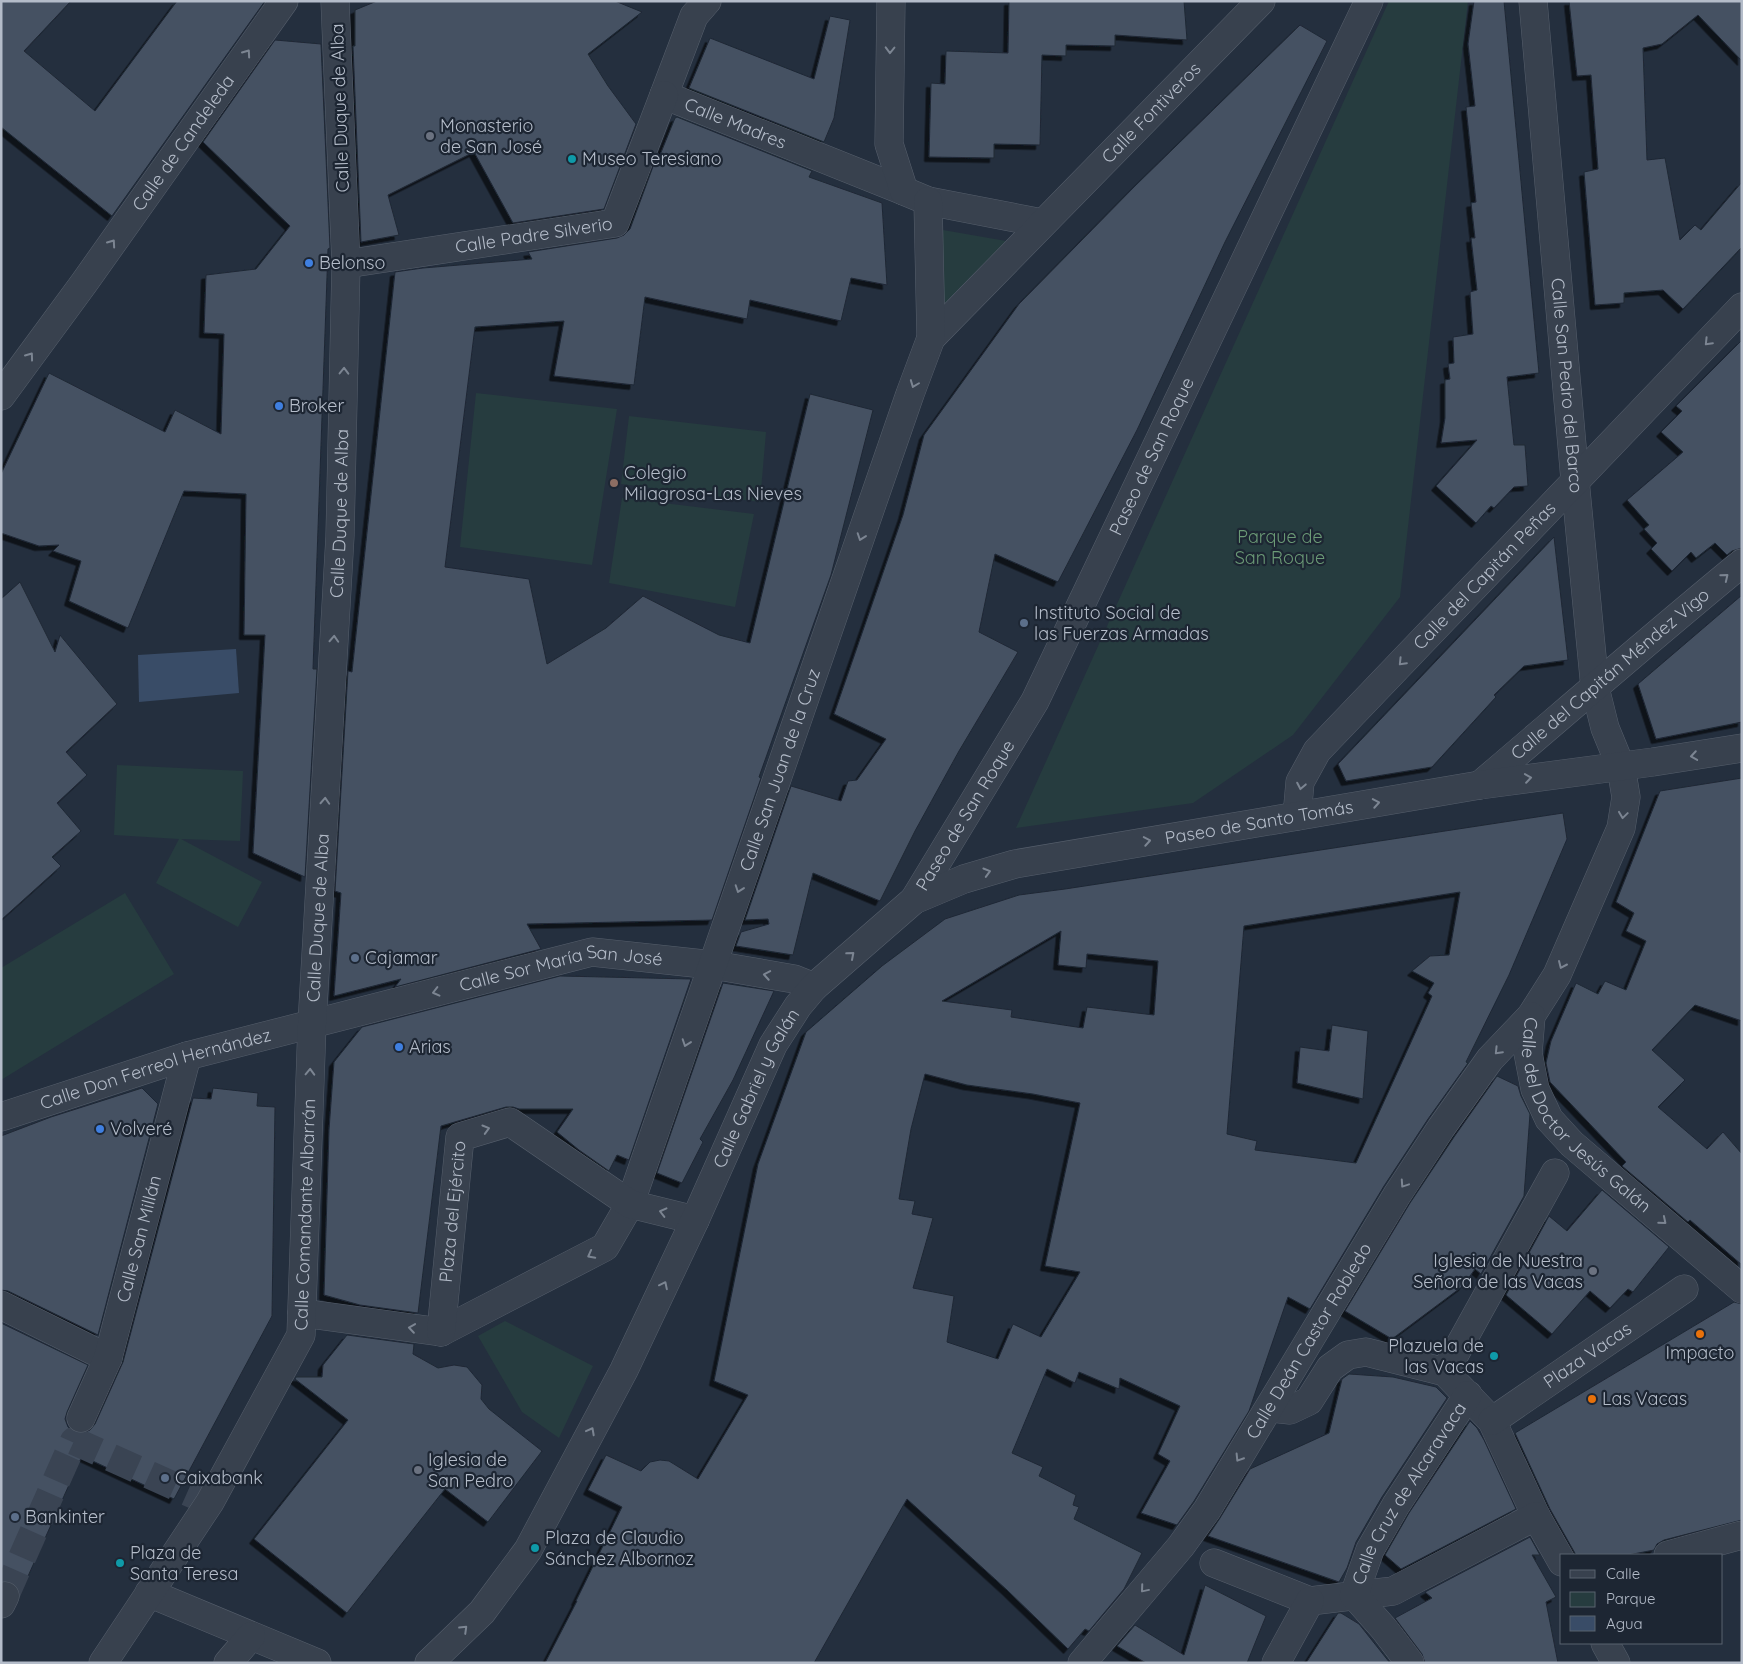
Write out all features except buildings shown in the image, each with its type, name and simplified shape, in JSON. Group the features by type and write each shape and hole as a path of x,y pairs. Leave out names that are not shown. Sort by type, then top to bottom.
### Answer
{"street":[{"name":"Calle de Candeleda","path":"1,396 84,283 284,1"},
{"name":"Calle Duque de Alba","path":"312,1024 340,536 346,264 335,1"},
{"name":"Calle Madres","path":"707,1 694,16 664,95 916,196"},
{"name":"Calle San Juan de la Cruz","path":"891,1 889,144 916,196 931,338"},
{"name":"Calle Fontiveros","path":"1042,223 1260,1"},
{"name":"Paseo de San Roque","path":"914,900 1035,701 1368,1"},
{"name":"Calle San Pedro del Barco","path":"1533,1 1595,688 1605,728 1621,767"},
{"name":"Calle Padre Silverio","path":"346,264 615,223 664,95"},
{"path":"916,196 1042,223"},
{"name":"Calle San Juan de la Cruz","path":"630,1204 931,338 1042,223"},
{"name":"Calle del Capitán Peñas","path":"1297,816 1300,782 1317,751 1742,307"},
{"name":"Calle del Capitán Méndez Vigo","path":"1480,785 1651,638 1742,563"},
{"name":"Paseo de Santo Tomás","path":"814,987 914,900 964,879 1015,864 1480,785 1621,767 1742,748"},
{"name":"Calle del Doctor Jesús Galán","path":"1621,767 1626,797 1621,828 1557,975 1531,1016 1528,1053 1535,1089 1549,1119 1572,1144 1742,1289"},
{"name":"Calle Sor María San José","path":"312,1024 592,952 713,965 794,979 814,987"},
{"name":"Calle Gabriel y Galán","path":"696,1220 773,1045 798,1006 814,987"},
{"name":"Calle Deán Castor Robledo","path":"1082,1663 1181,1546 1207,1510 1397,1195 1490,1059 1531,1016"},
{"name":"Calle Don Ferreol Hernández","path":"1,1118 187,1056 312,1024"},
{"name":"Calle Comandante Albarrán","path":"149,1594 210,1502 301,1335 312,1024"},
{"name":"Calle San Millán","path":"81,1418 108,1358 187,1056"},
{"name":"Plaza del Ejército","path":"441,1332 460,1137 510,1122 630,1204 696,1220"},
{"path":"1444,1372 1555,1173"},
{"path":"302,1313 441,1332 605,1247 630,1204"},
{"path":"429,1663 482,1612 528,1550 624,1370 696,1220"},
{"name":"Plaza Vacas","path":"1492,1421 1684,1289"},
{"path":"1,1305 108,1358"},
{"path":"1270,1408 1290,1410 1309,1401 1330,1368 1348,1355 1366,1352 1444,1372 1492,1421 1536,1516 1560,1558"},
{"name":"Calle Cruz de Alcaravaca","path":"1354,1595 1370,1550 1392,1512 1468,1396"},
{"name":"Calle Cruz de Alcaravaca","path":"1214,1563 1310,1601 1393,1591 1536,1516"},
{"path":"1672,1554 1742,1535"},
{"path":"103,1663 149,1594 317,1663"},
{"path":"1354,1595 1385,1630 1410,1663"},
{"path":"1276,1663 1310,1601"},
{"path":"228,1663 251,1636"},
{"path":"1606,1644 1616,1663"}],"green space":[{"name":"Parque de San Roque","path":"1389,1 1468,1 1400,597 1293,735 1193,803 1016,828"},
{"path":"943,230 1006,241 940,308"},
{"path":"476,393 617,409 592,565 460,547"},
{"path":"629,416 766,432 760,502 621,484"},
{"path":"622,498 754,514 735,607 609,583"},
{"path":"117,765 243,771 240,841 181,839 262,882 238,927 156,883 179,839 114,835"},
{"path":"125,893 174,974 1,1080 1,968"},
{"path":"505,1321 593,1366 559,1438 522,1412 478,1336"}],"water":[{"path":"236,649 239,693 139,702 138,655"}],"tunnel":[{"path":"5,1596 74,1441 210,1502"}],"place":[{"name":"Monasterio de San José","path":"430,136"},
{"name":"Museo Teresiano","path":"572,159"},
{"name":"Belonso","path":"309,263"},
{"name":"Broker","path":"279,406"},
{"name":"Colegio Milagrosa-Las Nieves","path":"614,483"},
{"name":"Instituto Social de las Fuerzas Armadas","path":"1024,623"},
{"name":"Cajamar","path":"355,958"},
{"name":"Arias","path":"399,1047"},
{"name":"Volveré","path":"100,1129"},
{"name":"Iglesia de Nuestra Señora de las Vacas","path":"1593,1271"},
{"name":"Impacto","path":"1700,1334"},
{"name":"Plazuela de las Vacas","path":"1494,1356"},
{"name":"Las Vacas","path":"1592,1399"},
{"name":"Iglesia de San Pedro","path":"418,1470"},
{"name":"Caixabank","path":"165,1478"},
{"name":"Bankinter","path":"15,1517"},
{"name":"Plaza de Claudio Sánchez Albornoz","path":"535,1548"},
{"name":"Plaza de Santa Teresa","path":"120,1563"}]}
